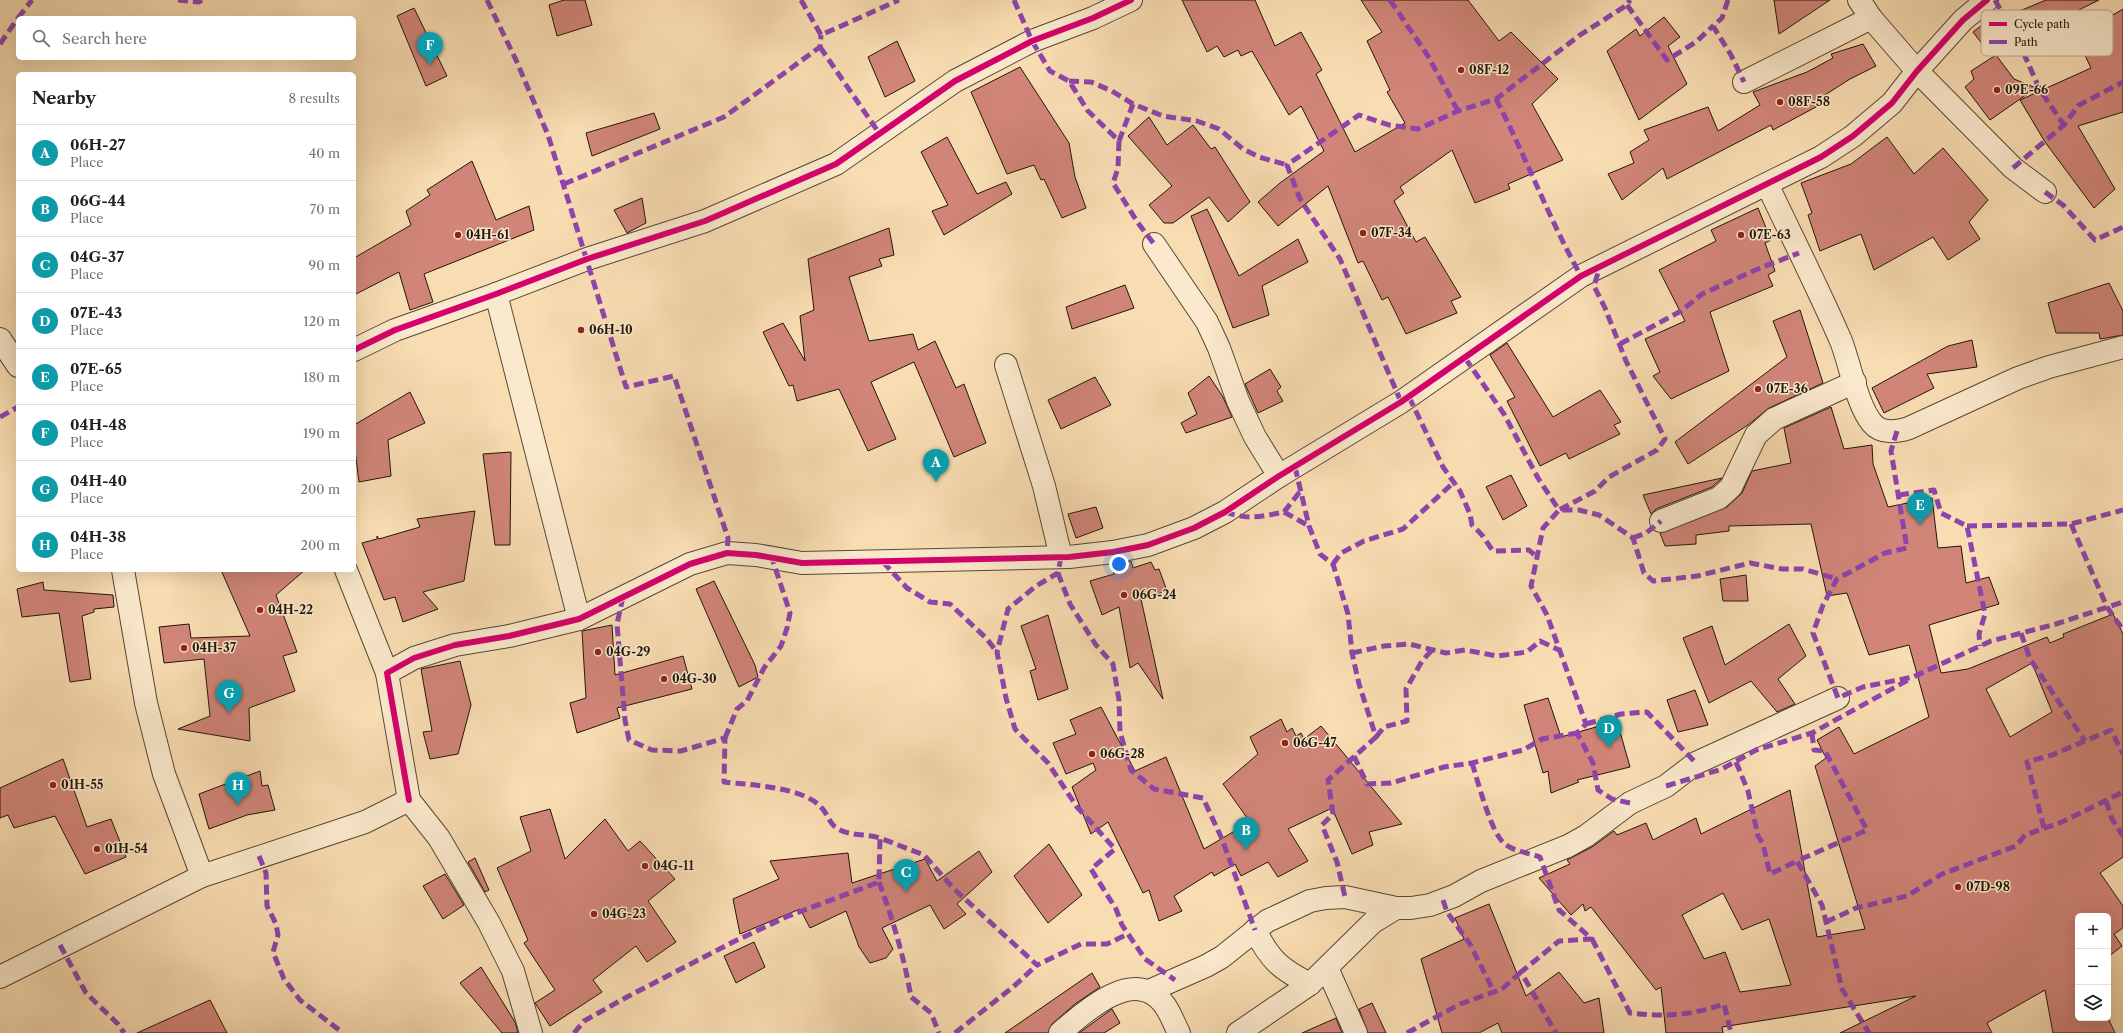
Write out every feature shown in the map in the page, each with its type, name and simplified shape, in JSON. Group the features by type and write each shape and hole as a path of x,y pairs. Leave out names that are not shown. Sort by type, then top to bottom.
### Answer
{"street":[{"path":"356,349 395,330 496,294 587,259 705,222 836,164 956,80 1032,41 1093,18 1131,0"},
{"path":"1859,0 1871,18 1917,71 2013,168 2045,192"},
{"path":"387,673 414,658 456,645 509,636 579,619 690,564 727,554 756,555 802,563 1061,557 1112,552 1148,545 1194,528 1225,512 1279,476 1401,402 1581,276 1821,157 1853,136 1892,103 1917,71 1963,20 1987,0"},
{"path":"1744,82 1871,18"},
{"path":"1768,184 1841,342 1863,406 1872,423 1880,430 1897,431 1981,396 2018,378 2123,347"},
{"path":"1154,244 1207,322 1219,348 1238,401 1255,438 1279,476"},
{"path":"496,294 579,619"},
{"path":"0,339 16,363"},
{"path":"1006,365 1044,486 1061,557"},
{"path":"1662,521 1719,498 1731,487 1756,435 1774,419 1855,382"},
{"path":"124,572 146,703 164,774 202,876"},
{"path":"347,572 387,673 409,800 439,838 489,923 513,971 531,1033"},
{"path":"1149,991 1222,957 1255,930 1288,910 1310,901 1345,897 1396,908 1430,905 1454,896 1481,881 1568,846 1586,836 1630,803 1666,786 1696,763 1838,698"},
{"path":"0,977 202,876 365,822 409,800"},
{"path":"1238,1033 1310,984 1373,922 1396,908"},
{"path":"1255,930 1263,946 1273,960 1285,971 1310,984"},
{"path":"1327,968 1356,1033"},
{"path":"1060,1033 1107,997 1132,988 1149,991 1163,1002 1179,1033"}],"building":[{"path":"564,0 585,0 592,25 557,36 549,5"},
{"path":"1182,0 1255,0 1275,46 1301,32 1322,70 1316,74 1355,152 1405,123 1387,92 1390,90 1367,41 1382,32 1361,0 1468,0 1499,41 1511,32 1558,79 1532,104 1563,160 1508,184 1510,189 1475,203 1452,150 1400,187 1404,193 1394,201 1416,242 1425,237 1461,297 1451,301 1457,313 1406,334 1388,297 1382,300 1363,261 1358,263 1328,186 1278,226 1258,202 1280,183 1324,151 1301,106 1289,115 1252,51 1241,56 1238,50 1224,57 1217,46 1207,52"},
{"path":"1774,0 1830,0 1779,34"},
{"path":"2046,0 2099,0 2079,10 2022,10"},
{"path":"414,8 447,76 426,86 397,16"},
{"path":"2123,9 2123,112 2078,126 2115,189 2094,208 2045,142 2020,100 2091,68 2085,56 2113,56 2113,15"},
{"path":"1664,17 1680,37 1668,46 1687,84 1639,120 1607,51 1636,29 1640,36"},
{"path":"1981,26 1981,42 1973,32"},
{"path":"897,41 915,81 885,97 868,57"},
{"path":"1863,44 1876,66 1850,79 1825,95 1829,100 1773,130 1771,125 1667,179 1663,168 1622,200 1608,174 1634,163 1630,152 1649,140 1644,130 1708,107 1718,131 1760,105 1753,92 1807,72 1833,58 1831,54"},
{"name":"09E-66","path":"1997,56 2014,79 2036,88 1990,120 1965,87 1974,79 1971,71"},
{"path":"1020,67 1069,143 1075,177 1086,208 1062,218 1044,179 1041,180 1034,165 1007,174 971,92"},
{"path":"654,113 660,129 592,156 586,133"},
{"path":"1149,117 1167,145 1193,125 1211,149 1215,147 1250,202 1228,222 1209,197 1173,223 1164,223 1149,205 1172,186 1128,136"},
{"path":"947,137 977,194 1006,182 1012,194 944,235 932,211 948,205 921,152"},
{"path":"1887,137 1914,174 1943,148 1988,200 1969,222 1980,239 1948,260 1933,237 1874,270 1861,234 1820,251 1808,215 1812,213 1801,183 1851,164"},
{"path":"472,161 496,220 529,206 534,230 424,274 433,302 410,310 399,272 356,294 356,257 411,225 406,211 430,195 427,190"},
{"path":"642,198 646,223 627,233 614,210"},
{"path":"1758,208 1771,240 1765,243 1775,271 1768,275 1773,286 1710,312 1729,371 1671,399 1653,376 1660,372 1645,339 1685,321 1659,270 1716,241 1711,230"},
{"path":"1207,209 1239,276 1298,239 1308,262 1262,286 1269,315 1233,328 1191,216"},
{"path":"889,228 894,255 879,259 882,266 849,277 869,341 913,334 918,350 935,341 956,388 964,384 986,443 954,457 914,362 871,382 896,439 868,451 839,389 797,401 793,385 789,386 763,332 783,323 805,361 800,316 814,310 808,259"},
{"path":"2109,283 2123,311 2123,335 2100,339 2099,333 2056,333 2048,303"},
{"path":"1125,285 1134,308 1072,329 1066,307"},
{"path":"1800,310 1823,383 1769,408 1748,425 1688,464 1675,442 1787,357 1773,321"},
{"path":"1972,340 1977,367 1927,374 1934,388 1884,413 1872,388 1948,346"},
{"path":"1507,343 1553,417 1600,390 1621,422 1614,425 1620,434 1569,459 1566,453 1540,466 1507,401 1515,397 1490,355"},
{"path":"1270,369 1281,387 1277,391 1283,401 1258,413 1245,384"},
{"path":"1209,376 1223,397 1232,417 1186,433 1181,423 1197,414 1188,393"},
{"path":"1095,377 1111,405 1061,429 1048,400"},
{"path":"410,392 425,423 388,440 391,476 359,482 356,459 356,424"},
{"path":"1831,407 1844,449 1872,445 1873,464 1888,507 1932,498 1938,548 1961,546 1966,583 1989,577 1999,604 1929,625 1941,673 1968,669 2047,637 2050,643 2064,637 2063,634 2113,614 2123,634 2123,857 2100,873 2123,906 2123,928 2114,934 2122,946 2111,955 2111,913 2075,913 2075,1021 2109,1021 2115,1033 2053,1033 2045,990 1987,1023 1992,1033 1840,1033 1916,996 1722,1027 1723,1033 1666,1033 1661,987 1656,990 1591,907 1585,911 1583,904 1571,915 1539,878 1570,864 1567,860 1592,847 1614,831 1617,835 1646,823 1653,840 1696,818 1701,834 1790,790 1817,937 1865,929 1815,766 1826,758 1817,740 1839,727 1854,754 1929,717 1909,645 1869,655 1847,593 1827,596 1811,524 1729,526 1729,531 1696,535 1696,544 1665,546 1660,533 1727,507 1742,493 1752,471 1791,463 1784,428","holes":["2032,663 2052,712 2010,737 1986,689","1723,893 1742,930 1769,919 1791,985 1740,992 1725,952 1704,959 1682,915"]},
{"path":"511,452 510,545 495,545 483,454"},
{"path":"1511,475 1527,506 1503,520 1486,487"},
{"path":"1722,478 1712,487 1656,509 1651,514 1643,495"},
{"path":"1096,507 1103,528 1076,538 1068,514"},
{"path":"475,511 464,581 423,592 438,609 403,622 395,597 384,600 362,543 377,539 377,536 379,539 420,527 417,519"},
{"path":"1131,561 1133,568 1151,562 1155,570 1159,569 1167,591 1141,599 1163,699 1138,663 1130,668 1119,607 1102,615 1090,581 1114,574 1112,565"},
{"path":"222,572 303,572 276,595 297,652 283,656 295,691 249,708 250,741 178,729 210,716 204,659 164,663 159,627 189,624 191,638 250,636"},
{"path":"1746,575 1748,601 1723,601 1720,579"},
{"path":"714,581 755,665 758,677 739,687 696,589"},
{"path":"43,582 44,590 113,595 114,607 94,609 94,612 82,616 91,679 70,682 59,613 22,617 17,589"},
{"path":"1048,615 1068,689 1038,700 1030,671 1036,669 1021,626"},
{"path":"1789,624 1806,656 1778,679 1795,704 1777,712 1751,681 1709,703 1683,638 1712,626 1725,665"},
{"path":"612,625 615,675 683,656 692,689 617,708 620,718 577,733 570,703 586,698 582,631"},
{"path":"460,661 471,705 458,754 430,759 423,732 432,731 421,669"},
{"path":"1695,690 1708,725 1678,732 1667,700"},
{"path":"1548,698 1561,737 1617,721 1630,767 1577,780 1579,782 1551,793 1548,771 1543,773 1524,705"},
{"path":"1101,707 1135,771 1166,757 1204,849 1250,822 1223,784 1258,754 1250,737 1281,719 1287,732 1292,728 1296,736 1301,733 1304,739 1321,726 1402,824 1369,832 1373,845 1352,854 1332,808 1288,829 1308,861 1278,877 1268,862 1241,876 1235,864 1214,876 1212,872 1174,896 1182,911 1159,921 1149,890 1143,893 1108,822 1091,834 1072,787 1096,770 1093,763 1066,774 1053,743 1076,734 1070,720"},
{"path":"63,759 87,827 111,819 126,857 85,874 55,816 14,828 8,815 0,818 0,788"},
{"path":"260,771 262,786 268,785 275,810 247,815 209,829 199,794"},
{"path":"550,809 565,859 605,819 628,851 640,841 675,879 648,901 676,942 647,962 636,946 593,980 602,992 550,1026 535,1003 555,990 524,943 528,940 497,868 531,851 520,817"},
{"path":"1049,844 1082,895 1048,923 1014,876"},
{"path":"979,851 992,872 957,904 966,914 944,929 930,905 882,928 893,949 886,958 870,963 859,947 846,911 810,928 800,909 740,934 733,899 779,879 770,861 848,853 852,883 925,859 937,881"},
{"path":"475,858 489,890 485,892 468,862"},
{"path":"445,874 464,905 443,919 423,886"},
{"path":"1489,904 1526,996 1559,972 1584,1003 1599,998 1604,1033 1502,1033 1498,1023 1479,1033 1442,1033 1421,959 1464,939 1455,918"},
{"path":"754,942 765,967 736,983 724,956"},
{"path":"481,967 515,1022 518,1033 502,1033 460,983"},
{"path":"1092,973 1100,987 1075,1004 1052,1024 1048,1033 1005,1033"},
{"path":"210,1000 227,1033 137,1033"},
{"path":"1372,1003 1386,1033 1368,1033 1359,1009"},
{"path":"1112,1009 1120,1023 1104,1033 1079,1033"},
{"path":"1336,1018 1342,1033 1302,1033"}],"marked path":[{"path":"20,16 32,0"},
{"path":"178,0 199,2 202,0"},
{"path":"487,0 516,60 548,135 626,387 674,376 728,538 727,553"},
{"path":"801,0 821,35 899,0"},
{"path":"1014,0 1032,41 1050,71 1069,81 1088,111 1119,141 1118,168 1113,183 1138,223 1154,244"},
{"path":"1390,0 1428,56 1458,111"},
{"path":"1401,402 1340,259 1300,199 1287,165 1359,115 1389,125 1418,129 1458,111 1496,99 1580,35 1627,5 1630,0"},
{"path":"1728,0 1722,18 1713,26 1731,55 1744,82"},
{"path":"1995,0 2001,10"},
{"path":"1627,5 1667,60 1696,42 1713,26"},
{"path":"0,44 16,21"},
{"path":"564,184 724,117 820,47 821,35"},
{"path":"820,47 879,133"},
{"path":"2025,56 2040,90 2064,125"},
{"path":"1069,81 1091,82 1112,91 1133,104 1163,116 1197,121 1219,129 1243,149 1259,157 1287,165"},
{"path":"2013,168 2064,125 2079,105 2123,82"},
{"path":"1496,99 1558,232 1581,276"},
{"path":"1119,141 1133,104"},
{"path":"2045,192 2063,205 2095,240 2123,227"},
{"path":"1620,344 1681,311 1702,294 1760,268 1799,253"},
{"path":"1465,358 1504,414 1538,478 1559,510 1595,491 1609,477 1657,450 1665,439 1626,361 1605,308 1594,286 1600,266"},
{"path":"1409,397 1443,467 1460,491 1470,514 1472,525 1482,535 1493,551 1529,550 1538,558"},
{"path":"0,417 16,408"},
{"path":"1897,431 1891,451 1907,548 1885,553 1837,579 1823,605 1813,633 1838,698 1863,687 1913,677 1991,641 2056,624 2123,602"},
{"path":"1295,467 1309,526 1320,554 1333,564 1348,614 1352,653 1359,684 1376,737 1328,780 1333,814 1322,825 1337,862 1345,897"},
{"path":"1333,564 1341,553 1364,541 1403,529 1453,483"},
{"path":"1284,512 1302,489"},
{"path":"1899,495 1934,490 1941,513 1967,526 1985,614 1979,634 1980,646"},
{"path":"1630,803 1612,799 1598,790 1593,763 1577,733 1586,724 1547,615 1531,586 1543,528 1559,510 1579,510 1599,515 1633,538 1644,573 1653,581 1697,576 1750,563 1782,569 1803,569 1837,579"},
{"path":"1967,526 2071,524 2123,510"},
{"path":"1225,512 1247,517 1284,512 1309,526"},
{"path":"1633,538 1646,533 1661,521"},
{"path":"2071,524 2107,607 2123,630"},
{"path":"1061,557 1058,573 1036,586 1008,609 997,652 1006,698 1015,729 1048,763 1077,807 1115,849 1091,869 1116,909 1122,925 1145,959 1175,980"},
{"path":"725,738 737,709 747,701 764,668 781,646 787,628 790,613 772,558"},
{"path":"883,562 907,588 930,602 950,604 986,638 997,652"},
{"path":"1058,573 1070,604 1096,645 1113,664 1119,700 1120,732 1131,770 1154,789 1203,798 1222,839 1255,930"},
{"path":"623,597 617,624 625,720 629,740 652,750 681,751 725,738 724,782 776,788 802,795 813,800 821,807 838,829 848,833 880,838"},
{"path":"2021,633 2030,659 2085,741"},
{"path":"1352,653 1384,646 1409,644 1446,653 1465,650 1497,656 1527,652 1540,641 1559,650"},
{"path":"1376,737 1384,727 1407,721 1406,689 1422,661 1432,650"},
{"path":"1666,786 1722,769 1756,750 1812,733 1908,680"},
{"path":"1586,724 1621,714 1647,712 1696,763"},
{"path":"2044,828 2027,762 2052,755 2111,730 2123,754"},
{"path":"1354,756 1367,784 1391,783 1444,767 1472,763 1523,750 1542,739 1577,733"},
{"path":"1812,733 1814,750 1825,751 1867,830 1797,861 1822,905 1842,989 1869,1033"},
{"path":"1736,762 1748,791 1758,836 1763,844 1770,874 1797,861"},
{"path":"1472,763 1490,819 1500,838 1505,844 1512,848 1540,857 1559,910 1592,939 1559,941 1521,972 1556,1033"},
{"path":"1826,922 1856,908 1907,896 1942,874 2016,846 2025,835 2062,822 2123,792"},
{"path":"2106,801 2112,819 2123,836"},
{"path":"574,1033 584,1021 731,943 786,917 879,882 880,838 924,855 954,889 1037,965 1081,944 1107,944 1128,934"},
{"path":"259,856 266,873 267,906 276,924 278,935 273,952 284,979 300,1000 343,1033"},
{"path":"879,882 898,939 911,997 931,1013 939,1033"},
{"path":"1443,900 1447,912 1470,944 1494,992"},
{"path":"1592,939 1630,1013 1655,1015 1688,1013 1724,1004 1731,1033"},
{"path":"60,945 86,993 118,1024 124,1033"},
{"path":"955,1033 1013,987 1037,965"},
{"path":"1407,1033 1460,1004 1502,989 1521,972"}],"cycle path":[{"path":"356,349 395,330 496,294 587,259 705,221 836,164 955,81 1032,41 1093,18 1131,0"},
{"path":"409,800 387,673 414,658 455,645 509,636 579,619 690,564 727,553 756,555 802,563 1069,557 1113,552 1148,545 1194,528 1225,512 1279,476 1401,402 1581,276 1821,157 1853,136 1892,103 1917,71 1963,20 1987,0"}],"place":[{"name":"04H-48","path":"430,65"},
{"name":"08F-12","path":"1461,70"},
{"name":"09E-66","path":"1997,90"},
{"name":"08F-58","path":"1780,102"},
{"name":"07F-34","path":"1363,233"},
{"name":"04H-61","path":"458,235"},
{"name":"07E-63","path":"1741,235"},
{"name":"06H-10","path":"581,330"},
{"name":"07E-36","path":"1758,389"},
{"name":"06H-27","path":"936,482"},
{"name":"07E-65","path":"1920,525"},
{"name":"06G-24","path":"1124,595"},
{"name":"04H-22","path":"260,610"},
{"name":"04H-37","path":"184,648"},
{"name":"04G-29","path":"598,652"},
{"name":"04G-30","path":"664,679"},
{"name":"04H-40","path":"229,713"},
{"name":"06G-47","path":"1285,743"},
{"name":"07E-43","path":"1609,748"},
{"name":"06G-28","path":"1092,754"},
{"name":"01H-55","path":"53,785"},
{"name":"04H-38","path":"238,805"},
{"name":"01H-54","path":"97,849"},
{"name":"06G-44","path":"1246,850"},
{"name":"04G-11","path":"645,866"},
{"name":"07D-98","path":"1958,887"},
{"name":"04G-37","path":"906,892"},
{"name":"04G-23","path":"594,914"}]}
